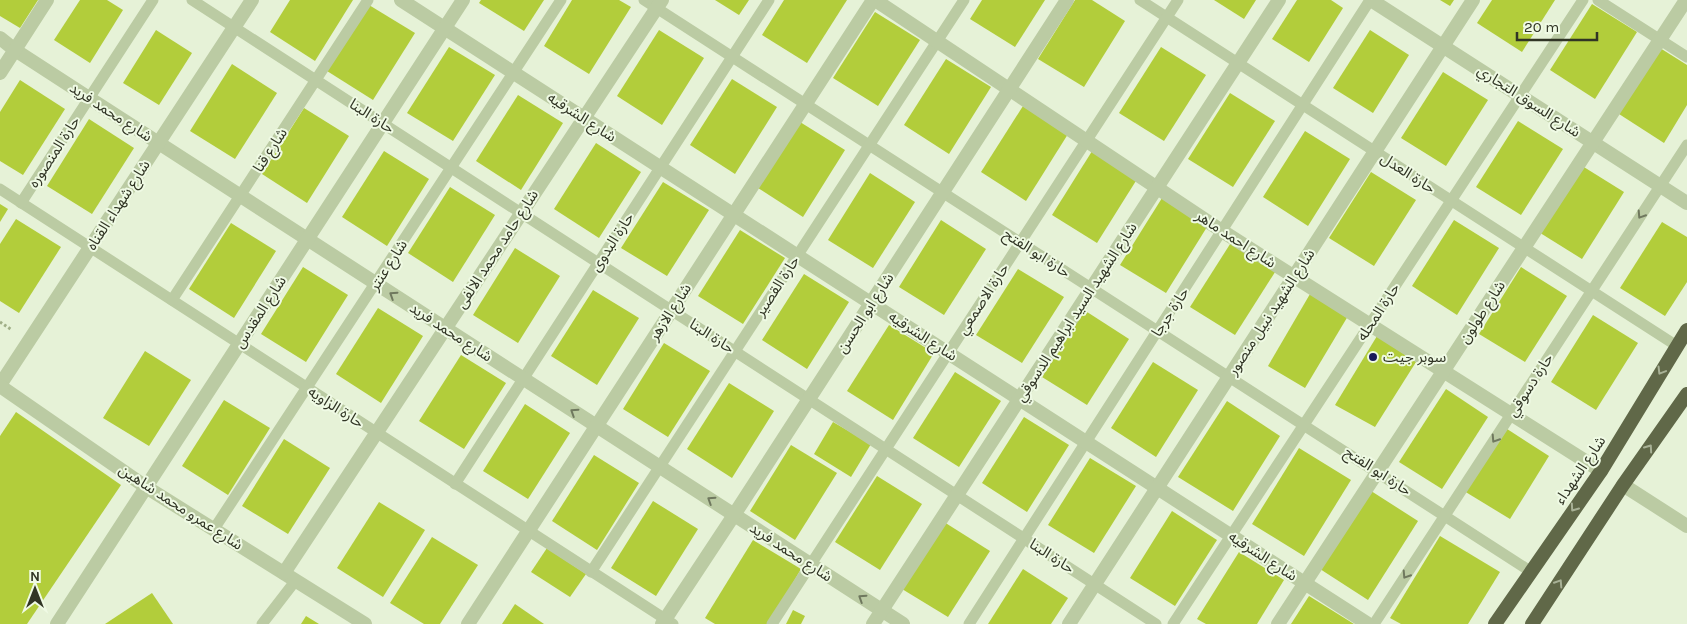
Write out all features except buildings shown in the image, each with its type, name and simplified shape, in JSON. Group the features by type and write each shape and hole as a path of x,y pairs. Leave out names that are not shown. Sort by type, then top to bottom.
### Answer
{"highway":[{"name":"شارع الشهداء","path":"1495,624 1601,471 1687,330"},
{"path":"1532,624 1687,394"}],"street":[{"path":"0,73 47,0"},
{"name":"شارع شهداء القناه","path":"0,386 252,0"},
{"name":"شارع الشرقيه","path":"401,0 1368,624"},
{"name":"شارع المقدس","path":"57,624 462,0"},
{"name":"شارع احمد ماهر","path":"874,0 1222,231 1601,471"},
{"name":"شارع الازهر","path":"468,624 874,0"},
{"name":"شارع ابو الحسن","path":"666,622 1067,0"},
{"name":"شارع الشهيد السيد ابراهيم الدسوقي","path":"873,624 1279,0"},
{"name":"شارع السوق التجاري","path":"1370,0 1687,203"},
{"name":"شارع الشهيد نبيل منصور","path":"1069,624 1473,0"},
{"name":"شارع طولون","path":"1278,624 1686,0"},
{"name":"شارع حامد محمد الالفى","path":"284,573 659,4"},
{"name":"شارع محمد فريد","path":"0,38 15,50 158,143 903,624"},
{"name":"شارع عمرو محمد شاهين","path":"0,386 146,487 365,624"},
{"path":"1624,486 1687,526"}],"lane":[{"name":"حارة المنصوره","path":"21,203 154,0"},
{"name":"حارة البنا","path":"192,0 1156,624"},
{"name":"شارع قنا","path":"172,300 368,0"},
{"name":"شارع عنتر","path":"214,529 561,0"},
{"name":"حارة ابو الفتح","path":"644,0 659,4 732,57 1378,471 1530,571"},
{"name":"حارة البدوى","path":"455,484 769,0"},
{"name":"حارة القصير","path":"590,572 964,0"},
{"name":"حارة العدل","path":"1140,0 1677,346"},
{"name":"حارة الاصمعي","path":"772,624 1178,0"},
{"name":"حارة جرجا","path":"969,624 1370,0"},
{"name":"حارة المحله","path":"1173,624 1583,0"},
{"path":"1598,0 1687,57"},
{"name":"حارة دسوقي","path":"1374,624 1687,145"},
{"name":"حارة الزاويه","path":"0,189 666,622"},
{"path":"262,624 296,580"}],"place":[{"name":"سوبر جيت","path":"1373,357"}]}
